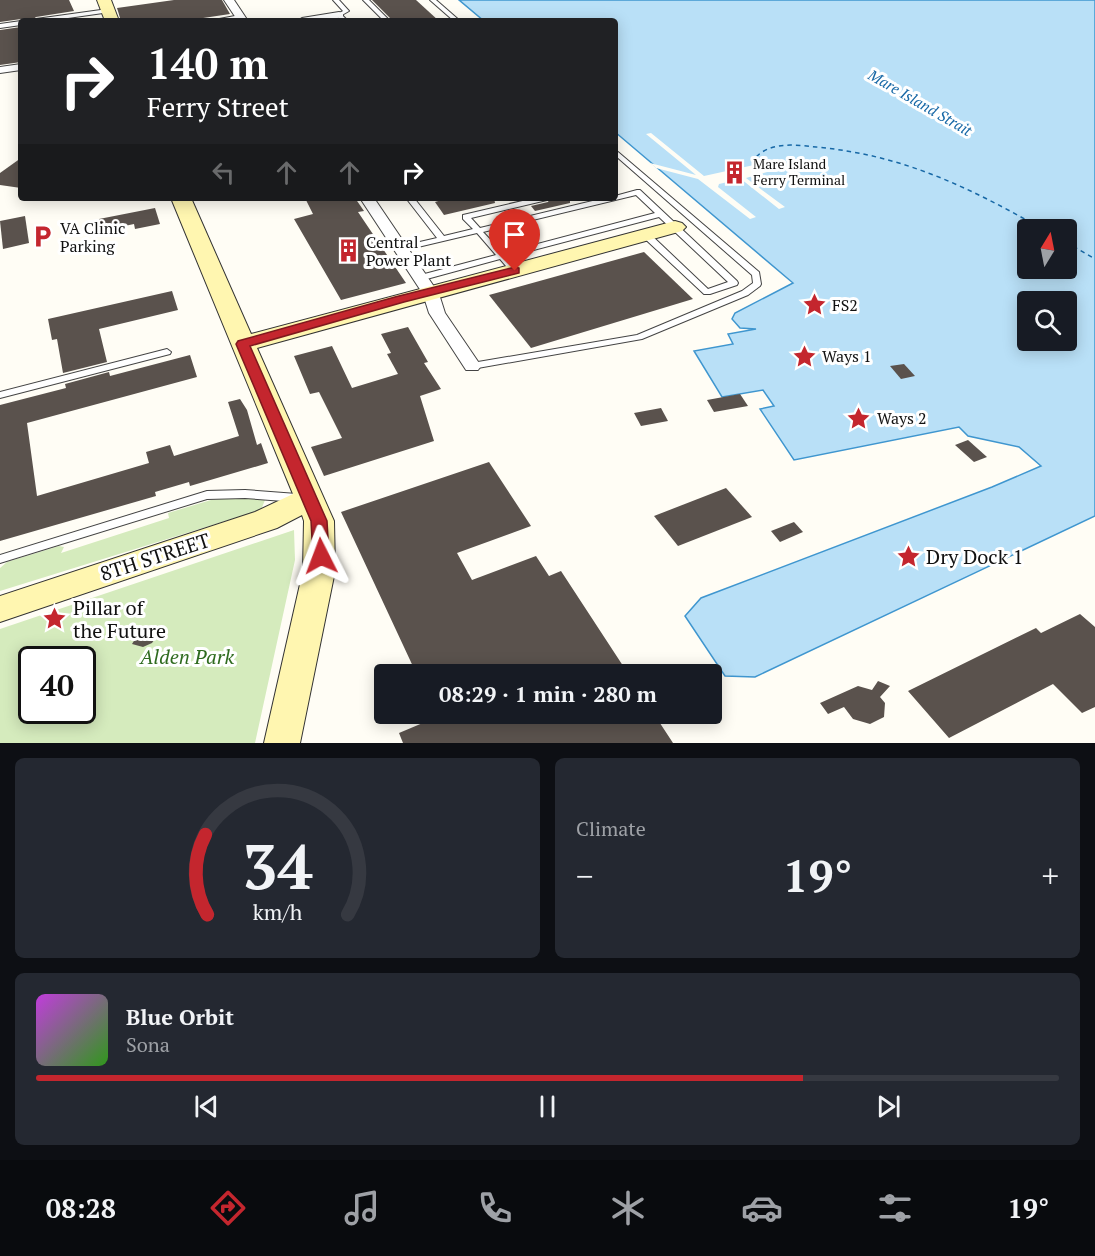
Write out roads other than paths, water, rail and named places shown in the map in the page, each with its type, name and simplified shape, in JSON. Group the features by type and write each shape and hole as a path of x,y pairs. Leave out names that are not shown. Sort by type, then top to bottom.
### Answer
{"street":[{"path":"229,0 241,18"},
{"path":"0,70 18,67"},
{"path":"182,201 319,521 321,556 314,601 282,743"},
{"path":"369,201 426,286 437,313 472,366"},
{"path":"243,344 400,300 426,286 509,263 646,235 668,221"},
{"name":"8TH STREET","path":"0,609 266,520 308,499"}],"lane":[{"path":"336,0 346,11 342,18"},
{"path":"366,0 384,18"},
{"path":"434,0 455,18"},
{"path":"56,18 108,10"},
{"path":"0,26 18,23"},
{"path":"472,366 639,337 745,293 757,284 756,274 618,154"},
{"path":"618,197 637,192 735,283 707,292 646,235"},
{"path":"412,201 442,239"},
{"path":"532,201 466,217 509,263 668,221"},
{"path":"401,249 602,201"},
{"path":"0,395 167,352"},
{"path":"0,559 207,495 244,494 308,499"}],"water":[{"name":"Mare Island Strait","path":"459,0 1095,0 1095,516 755,677 725,676 722,672 722,664 717,664 685,616 701,598 992,487 1041,466 1019,447 968,436 959,427 794,460 760,409 774,406 763,390 722,397 694,351 733,344 728,334 756,329 740,328 732,319 735,313 793,283 618,135 618,18 480,18"}],"place":[{"name":"Mare Island Ferry Terminal","path":"735,172"},
{"name":"VA Clinic Parking","path":"42,237"},
{"name":"Central Power Plant","path":"348,251"},
{"name":"FS2","path":"814,305"},
{"name":"Ways 1","path":"804,356"},
{"name":"Ways 2","path":"859,418"},
{"name":"Dry Dock 1","path":"908,557"},
{"name":"Pillar of the Future","path":"55,619"}],"park label":[{"name":"Alden Park","path":"187,657"}]}
